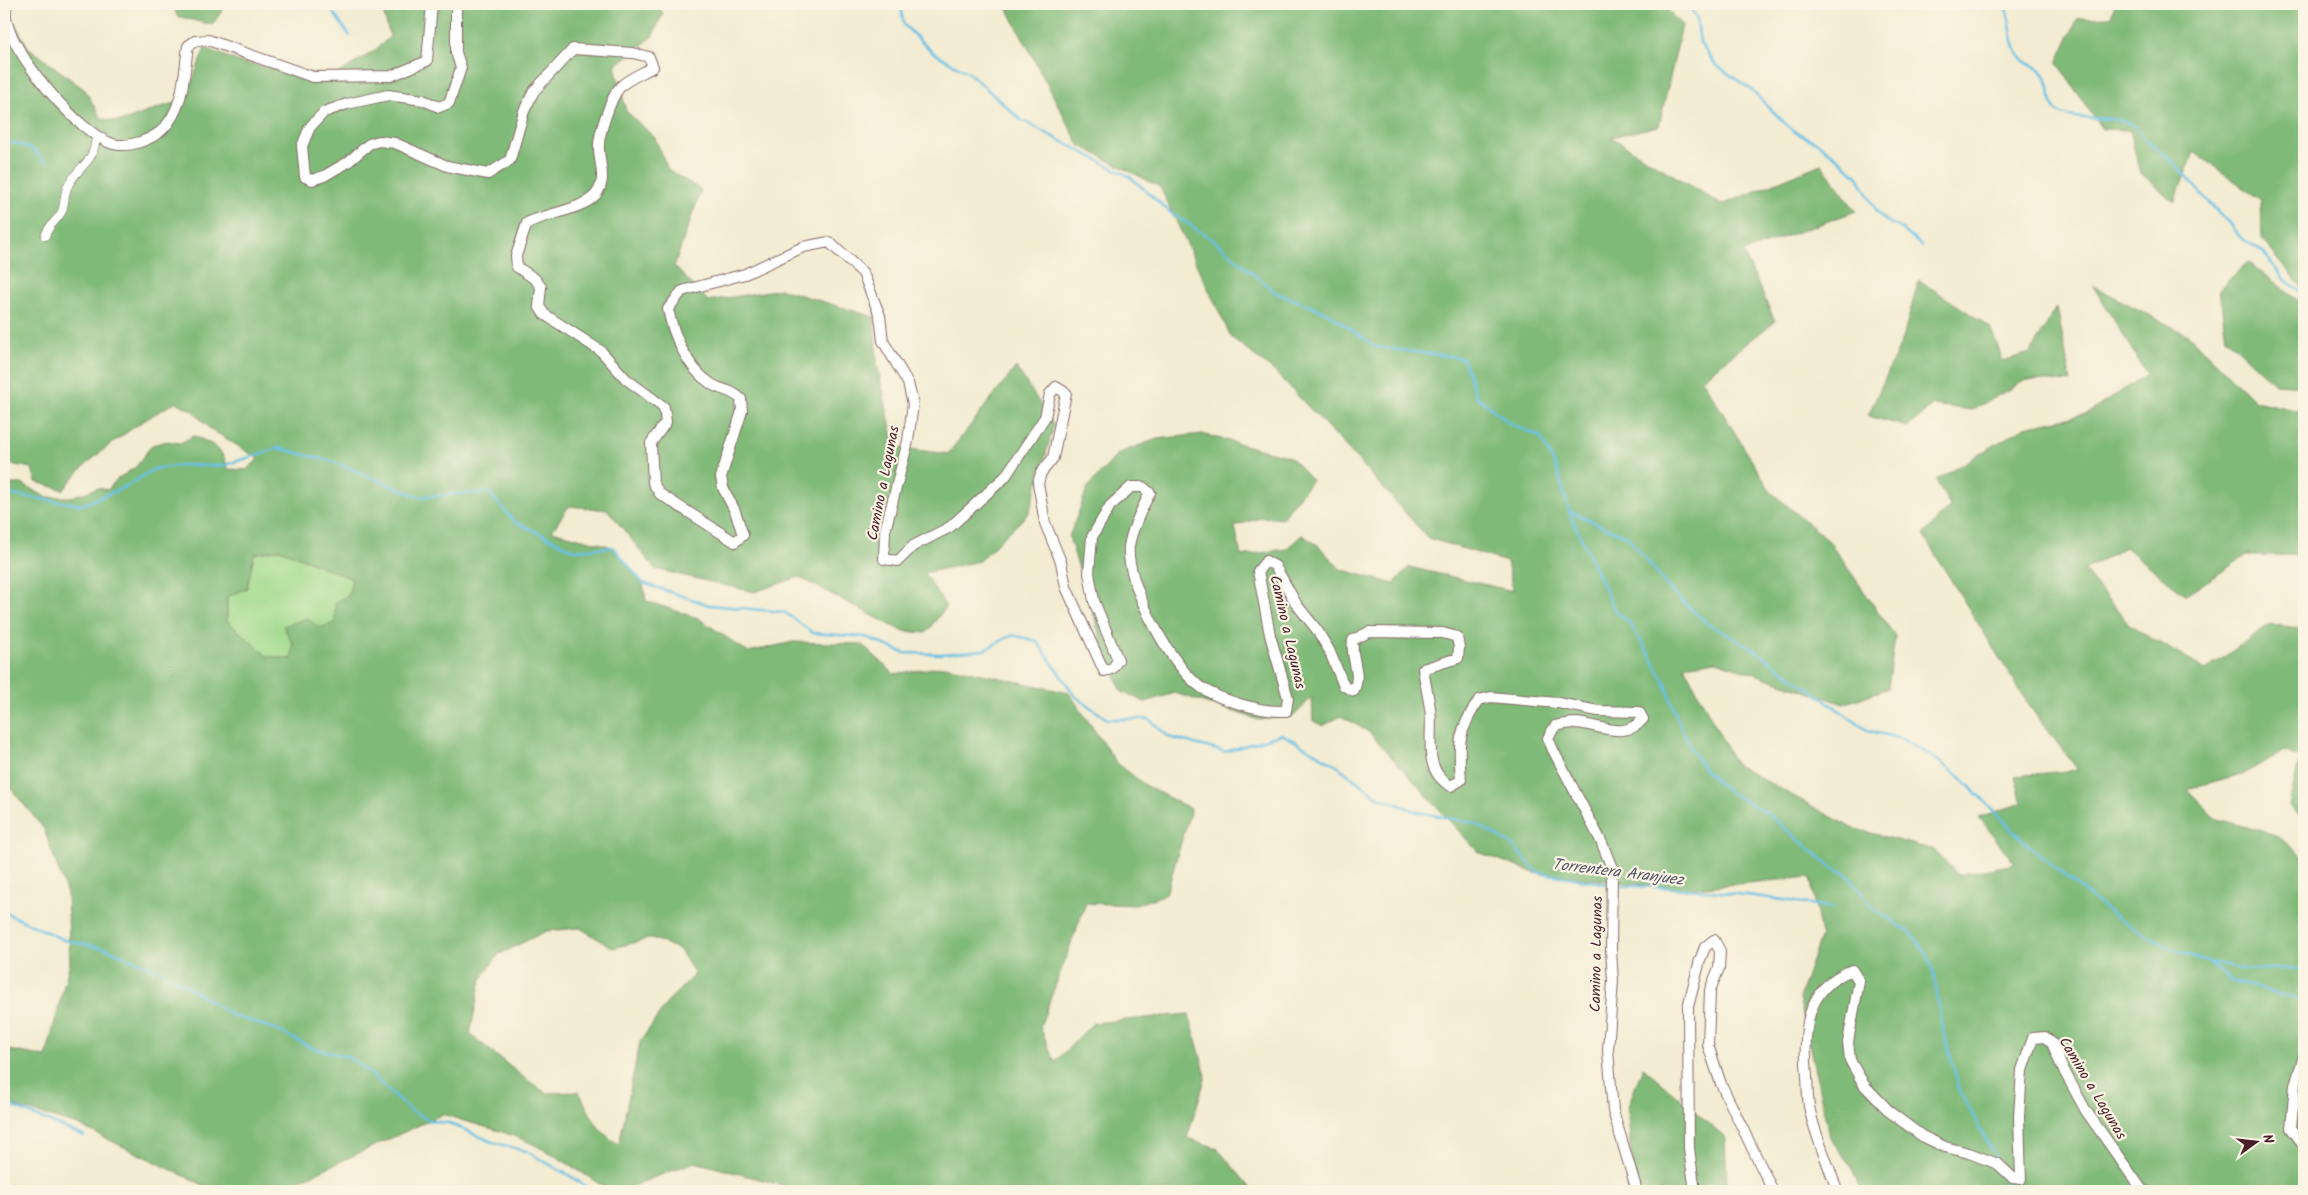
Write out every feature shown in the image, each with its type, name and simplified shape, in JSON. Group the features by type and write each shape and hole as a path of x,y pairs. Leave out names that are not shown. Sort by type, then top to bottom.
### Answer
{"street":[{"path":"6,4 6,21 12,39 31,69 61,104 96,135 114,144 129,145 163,130 180,98 188,46 195,41 208,40 313,77 391,76 426,61 432,4"},
{"name":"Camino a Lagunas","path":"456,4 456,52 461,68 449,103 439,107 423,100 388,95 347,104 324,112 310,127 302,146 305,177 312,180 324,176 348,162 369,144 379,141 396,143 447,166 488,174 510,160 524,111 534,91 573,49 633,53 649,57 653,67 620,87 600,131 598,150 603,171 597,193 583,204 541,216 526,223 516,256 517,267 535,279 540,287 539,306 544,314 601,352 626,379 664,407 666,422 651,443 653,482 660,494 735,542 743,535 735,511 723,488 721,477 742,411 741,399 734,391 711,384 695,369 671,322 668,309 682,291 745,274 803,247 829,242 863,273 880,316 883,341 908,383 913,404 908,441 885,531 884,559 898,561 913,546 950,527 1005,477 1045,417 1050,394 1056,387 1066,393 1065,406 1053,458 1041,473 1038,484 1045,523 1061,562 1066,587 1104,671 1112,669 1118,660 1094,601 1090,573 1092,537 1110,506 1131,488 1143,487 1150,492 1129,545 1130,568 1143,604 1187,677 1202,688 1219,696 1270,712 1286,711 1288,698 1270,635 1258,571 1266,561 1275,566 1297,605 1317,630 1329,650 1344,686 1354,690 1358,681 1352,652 1353,640 1370,632 1443,633 1457,637 1458,658 1423,669 1430,707 1431,761 1439,780 1451,786 1461,780 1458,745 1465,721 1479,700 1491,697 1558,703 1598,711 1638,712 1643,720 1636,727 1622,731 1574,723 1555,726 1548,738 1602,840 1612,868 1613,981 1608,1029 1612,1112 1637,1191"},
{"path":"45,236 48,228 62,212 66,190 74,174 89,162 96,144 96,135"},
{"path":"1695,1191 1689,1149 1688,1007 1705,947 1714,940 1720,950 1719,968 1710,990 1708,1045 1721,1084 1756,1152 1773,1191"},
{"name":"Camino a Lagunas","path":"1837,1191 1810,1110 1806,1036 1807,1016 1825,986 1840,975 1852,970 1859,981 1848,1042 1850,1060 1864,1085 1891,1113 1922,1136 1945,1147 1969,1153 1998,1164 2013,1178 2021,1179 2020,1117 2022,1070 2033,1038 2045,1037 2052,1043 2061,1065 2086,1111 2119,1160 2142,1190 2146,1191"},
{"path":"2304,1056 2295,1085 2291,1128 2304,1145"}],"green space":[{"path":"4,4 28,47 85,90 101,118 120,121 185,100 205,48 242,63 296,72 336,75 374,51 390,37 381,4 655,4 663,13 652,37 615,66 626,111 655,138 668,170 701,190 674,266 708,301 781,289 874,317 877,364 895,447 948,454 1016,367 1054,425 1029,513 979,561 924,573 946,607 926,633 902,631 799,577 754,592 655,569 608,510 569,506 552,531 613,547 643,583 646,601 698,618 748,652 793,642 862,644 894,674 946,666 1069,693 1116,762 1146,786 1191,809 1166,894 1135,905 1086,903 1040,1027 1055,1062 1093,1023 1189,1014 1206,1076 1187,1138 1217,1148 1253,1191 804,1191 695,1162 619,1191 611,1191 535,1145 512,1135 443,1114 277,1191 216,1191 78,1125 4,1103 4,1049 46,1057 70,962 67,894 44,829 4,780 4,484 22,484 46,497 71,497 98,488 108,490 117,479 136,467 152,445 167,441 180,443 194,436 220,451 228,469 246,470 259,459 209,428 193,411 176,402 115,441 85,466 64,490 36,482 32,468 4,463","holes":["280,549 352,579 349,595 335,603 335,623 320,628 307,618 283,626 293,644 292,659 267,656 227,621 227,597 247,588 254,554","580,928 613,948 652,938 680,950 695,974 670,999 640,1042 619,1144 599,1128 579,1092 546,1093 470,1034 481,979 498,955 546,931"]},
{"path":"173,4 227,4 212,25 177,16"},
{"path":"1005,4 1661,4 1682,25 1659,126 1611,137 1722,205 1821,164 1856,211 1743,252 1775,321 1702,379 1771,492 1829,541 1895,636 1888,688 1844,704 1716,661 1684,666 1735,764 1852,828 1934,850 1958,875 2015,864 1979,817 2022,803 2015,776 2078,770 2030,707 1923,535 1950,506 1936,480 2025,427 2087,414 2147,374 2093,286 2188,335 2255,401 2304,412 2304,555 2247,555 2186,595 2125,547 2084,570 2130,626 2206,670 2270,624 2304,629 2304,820 2289,806 2300,758 2284,751 2245,773 2187,789 2217,819 2276,835 2304,857 2304,1191 1861,1191 1851,1166 1830,1138 1799,998 1821,935 1810,877 1684,889 1535,873 1478,852 1369,732 1341,716 1323,726 1313,721 1312,697 1294,716 1259,720 1175,693 1145,702 1122,692 1106,655 1069,537 1088,487 1119,453 1157,439 1202,434 1290,457 1312,480 1281,519 1263,517 1235,526 1241,556 1286,549 1302,535 1318,545 1340,569 1394,584 1409,567 1513,591 1507,562 1428,538 1341,441 1274,371 1231,337 1160,187 1079,145"},
{"path":"2115,4 2304,4 2304,290 2262,240 2261,200 2194,152 2174,202 2141,173 2129,130 2102,129 2057,63 2078,18 2111,17"},
{"path":"2248,262 2304,305 2304,386 2275,384 2226,338 2219,289"},
{"path":"1919,280 1990,327 2003,361 2030,353 2057,307 2071,382 2026,380 1972,410 1933,405 1908,427 1868,416 1902,341"},
{"path":"280,549 352,579 349,595 336,623 320,628 293,644 292,659 267,656 227,621 227,597 247,588 254,554"},
{"path":"1643,1067 1725,1137 1727,1191 1642,1191 1632,1179 1628,1106"}],"waterway":[{"path":"327,4 350,36"},
{"path":"900,4 904,25 932,52 969,73 1021,120 1130,177 1171,213 1215,241 1276,293 1328,313 1376,347 1463,358 1476,396 1511,424 1541,437 1558,472 1569,511 1628,537 1671,591 1709,625 1749,646 1867,730 1902,739 1930,755 1959,776 2027,844 2110,913 2149,937 2179,952 2209,962 2239,969 2304,969"},
{"path":"1688,4 1697,19 1700,43 1715,64 1750,89 1793,131 1818,143 1839,159 1858,177 1876,210 1884,220 1900,228 1922,246"},
{"path":"2004,4 2015,48 2026,63 2044,73 2048,82 2052,103 2056,110 2070,116 2121,120 2132,124 2148,142 2172,161 2220,215 2229,222 2240,237 2263,252 2283,278 2304,294"},
{"path":"4,143 15,143 29,148 47,162"},
{"name":"Torrentera Aranjuez","path":"4,498 13,495 82,505 127,486 154,469 183,465 222,466 278,448 334,462 419,497 488,492 514,521 574,550 613,547 643,583 709,605 784,612 813,633 866,637 904,653 941,654 984,650 1012,635 1037,641 1075,696 1107,719 1149,719 1169,737 1225,752 1282,734 1333,763 1378,797 1418,812 1474,823 1511,844 1537,872 1608,884"},
{"path":"1569,512 1615,611 1628,621 1666,685 1677,718 1693,752 1705,771 1729,792 1765,812 1834,869 1845,872 1873,908 1911,933 1928,955 1935,981 1942,1028 1961,1094 1997,1160"},
{"name":"Torrentera Aranjuez","path":"1614,885 1724,892 1833,908"},
{"path":"4,912 64,940 107,949 166,973 233,1016 275,1029 312,1048 348,1057 364,1068 411,1111 431,1121 449,1123 492,1142 526,1151 593,1191"},
{"path":"2210,963 2231,981 2304,1001"},
{"path":"4,1103 84,1136"},
{"path":"2003,1174 2011,1191"}]}
